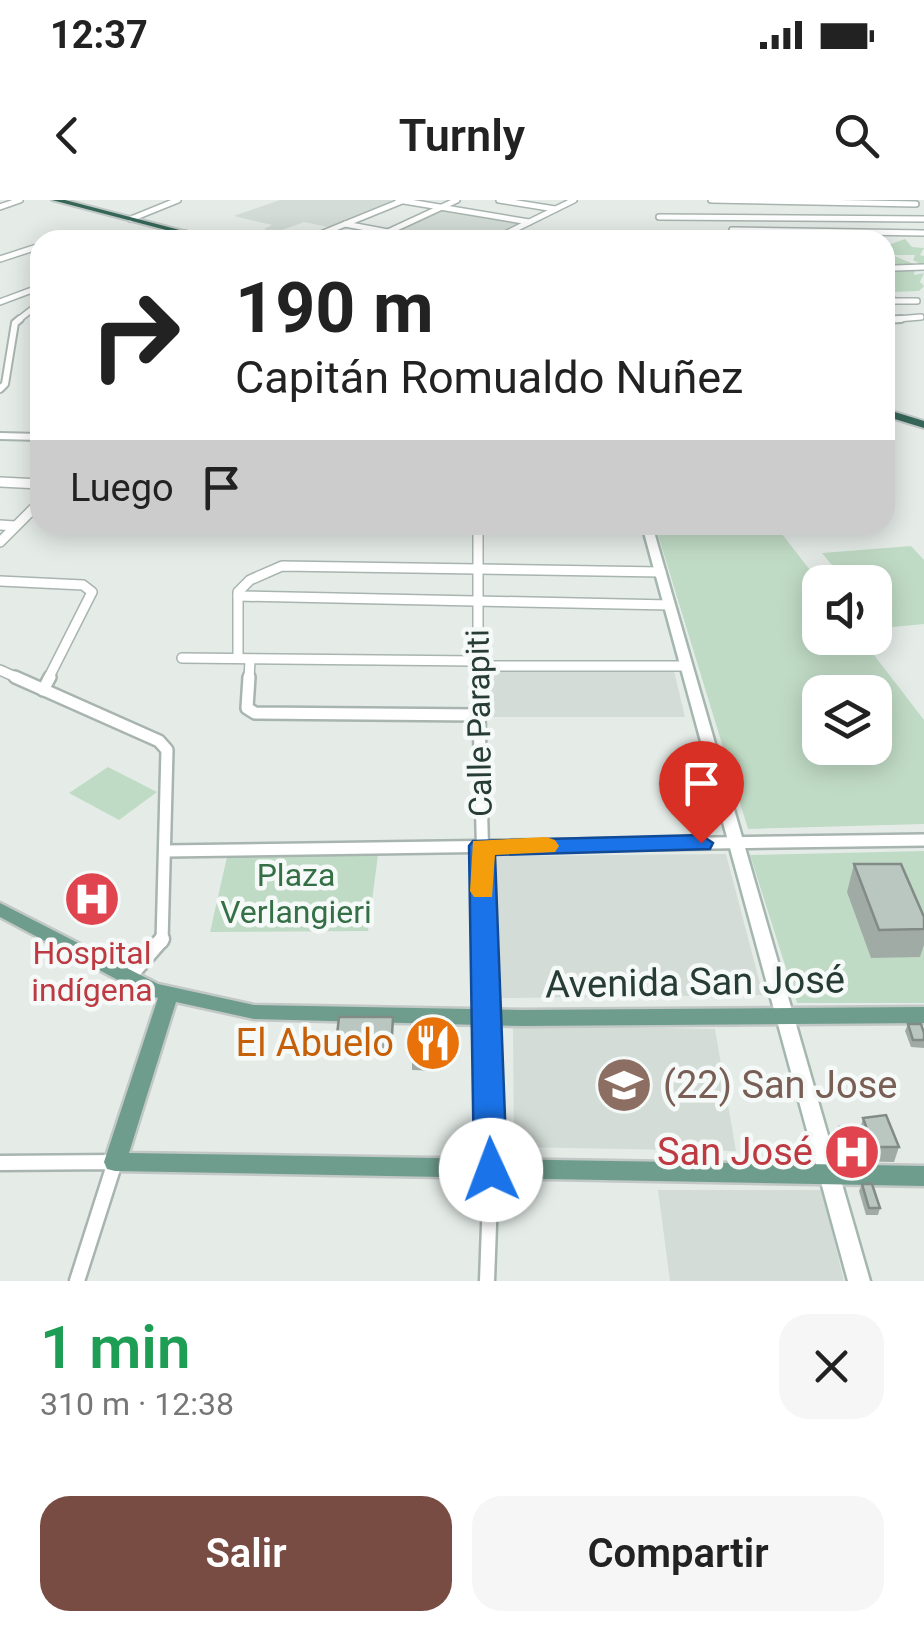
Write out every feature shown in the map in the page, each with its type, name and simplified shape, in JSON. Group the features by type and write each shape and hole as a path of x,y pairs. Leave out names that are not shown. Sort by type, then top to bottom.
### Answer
{"highway":[{"path":"56,200 173,230"},
{"path":"895,416 924,426"}],"main road":[{"name":"Avenida San José","path":"0,909 169,996 254,1012 486,1018 924,1015"},
{"path":"169,996 116,1162 924,1176"}],"street":[{"path":"0,207 20,200"},
{"path":"73,204 84,200"},
{"path":"131,219 178,200"},
{"path":"330,230 402,200 529,222"},
{"path":"393,230 458,200"},
{"path":"499,200 556,209"},
{"path":"513,230 574,200"},
{"path":"711,200 920,203"},
{"path":"732,230 744,224 739,209 746,202"},
{"path":"846,202 867,230"},
{"path":"659,216 924,219"},
{"path":"345,224 377,230"},
{"path":"895,232 924,233"},
{"path":"0,259 30,249"},
{"path":"895,268 924,267"},
{"path":"0,302 30,291"},
{"path":"895,301 917,301"},
{"path":"0,388 5,384 15,323 30,311"},
{"path":"895,319 921,317"},
{"path":"0,436 30,437"},
{"path":"0,482 30,484"},
{"path":"0,542 30,512"},
{"path":"0,526 16,526"},
{"name":"Calle Parapiti","path":"477,535 478,715 491,1170 487,1281"},
{"path":"650,535 859,1281"},
{"path":"478,715 256,713 247,708 238,596 250,580 290,565 661,572"},
{"path":"0,581 83,584 92,592 44,690"},
{"path":"238,596 670,606"},
{"path":"182,658 687,666"},
{"path":"0,670 159,741 168,750 162,944 128,978"},
{"path":"165,851 924,840"},
{"path":"0,1163 116,1162 77,1281"}],"shaded area":[{"path":"280,200 394,201 333,228 304,222 282,230 266,230 272,225 234,216"},
{"path":"445,210 520,223 506,230 395,230"},
{"path":"490,671 674,671 685,717 492,717"},
{"path":"726,854 763,995 502,998 495,856"},
{"path":"513,1025 715,1029 736,1151 514,1147"},
{"path":"658,1190 822,1190 844,1281 670,1281"}],"green space":[{"path":"905,239 912,247 924,248 920,255 924,256 924,266 913,260 915,255 895,255 895,242"},
{"path":"895,256 916,265 914,275 924,273 920,282 924,286 919,291 895,292"},
{"path":"658,535 783,535 806,565 802,565 802,655 874,655 889,675 802,675 802,765 892,765 892,678 924,720 924,824 748,829"},
{"path":"911,546 924,560 924,624 892,627 892,565 832,565 822,553"},
{"path":"108,767 157,792 119,820 69,793"},
{"path":"924,851 924,1003 797,1003 750,855"},
{"name":"Plaza Verlangieri","path":"378,855 368,931 210,932 227,857"}],"building":[{"path":"854,864 901,864 924,917 924,929 879,930"},
{"path":"339,1017 393,1017 392,1035 337,1035"},
{"path":"425,1018 443,1019 440,1057 412,1056 413,1038 423,1039"},
{"path":"908,1024 921,1024 924,1040 913,1040"},
{"path":"886,1115 899,1147 846,1147 840,1127 866,1126 863,1118"},
{"path":"862,1184 872,1184 880,1208 869,1208"}],"slow traffic":[{"path":"483,891 482,846 546,846"}],"place":[{"name":"Hospital indígena","path":"92,899"},
{"name":"El Abuelo","path":"433,1043"},
{"name":"(22) San Jose","path":"624,1085"},
{"name":"San José","path":"852,1152"}],"route":[{"path":"491,1170 482,846 701,843"}]}
